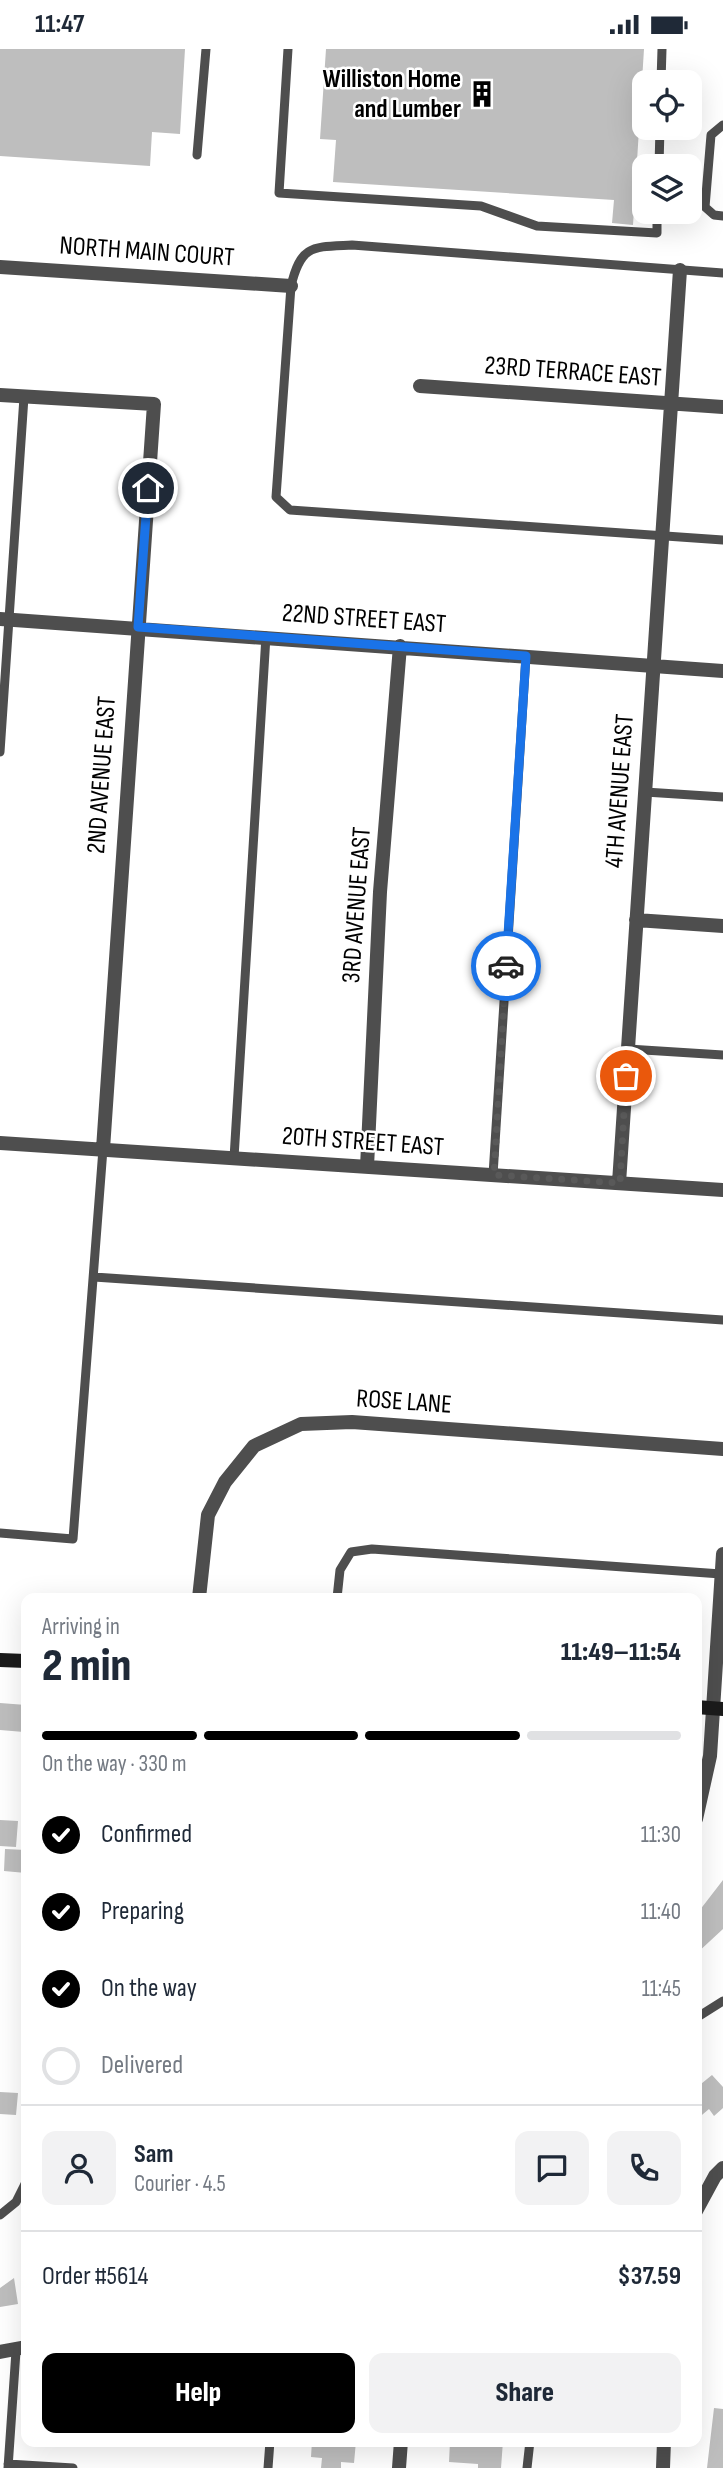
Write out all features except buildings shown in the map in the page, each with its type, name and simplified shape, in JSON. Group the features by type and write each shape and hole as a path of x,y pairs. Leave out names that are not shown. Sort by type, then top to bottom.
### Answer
{"street":[{"name":"NORTH MAIN COURT","path":"0,267 291,286"},
{"name":"4TH AVENUE EAST","path":"620,1183 680,270"},
{"name":"23RD TERRACE EAST","path":"420,386 723,407"},
{"path":"0,395 24,397"},
{"name":"2ND AVENUE EAST","path":"24,397 153,404 103,1149"},
{"name":"22ND STREET EAST","path":"4,619 723,671"},
{"name":"3RD AVENUE EAST","path":"367,1167 380,892 400,646"},
{"path":"636,920 723,926"},
{"name":"20TH STREET EAST","path":"0,1143 723,1190"},
{"name":"ROSE LANE","path":"200,1593 208,1515 225,1482 254,1446 301,1424 352,1422 723,1448"},
{"path":"702,1792 718,1708 723,1555"},
{"path":"0,1660 21,1661"},
{"path":"702,2201 723,2168"},
{"path":"0,2353 21,2349"},
{"path":"399,2468 401,2447"},
{"path":"663,2468 664,2447"}],"lane":[{"path":"198,155 206,49"},
{"path":"288,49 279,193 481,206 537,226 657,233 657,224"},
{"path":"661,70 662,49"},
{"path":"723,125 711,135 705,207 714,215 723,215"},
{"path":"723,273 352,245 314,247 297,261 291,286 276,497 290,510 723,540"},
{"path":"0,752 4,619 24,397"},
{"path":"234,1158 266,636"},
{"path":"494,1175 526,656"},
{"path":"645,792 723,797"},
{"path":"628,1049 723,1055"},
{"path":"0,1533 73,1539 103,1149"},
{"path":"94,1277 723,1320"},
{"path":"338,1593 340,1570 351,1552 372,1549 721,1574"},
{"path":"702,2014 723,2001"},
{"path":"0,2215 16,2202 21,2192"},
{"path":"21,2349 8,2466 73,2468"},
{"path":"268,2468 270,2447"},
{"path":"527,2468 529,2447"}],"way so far":[{"path":"506,966 494,1175 620,1183 626,1076"}],"place":[{"name":"Williston Home and Lumber","path":"482,94"}],"route":[{"path":"148,488 138,627 526,656 506,966"}]}
